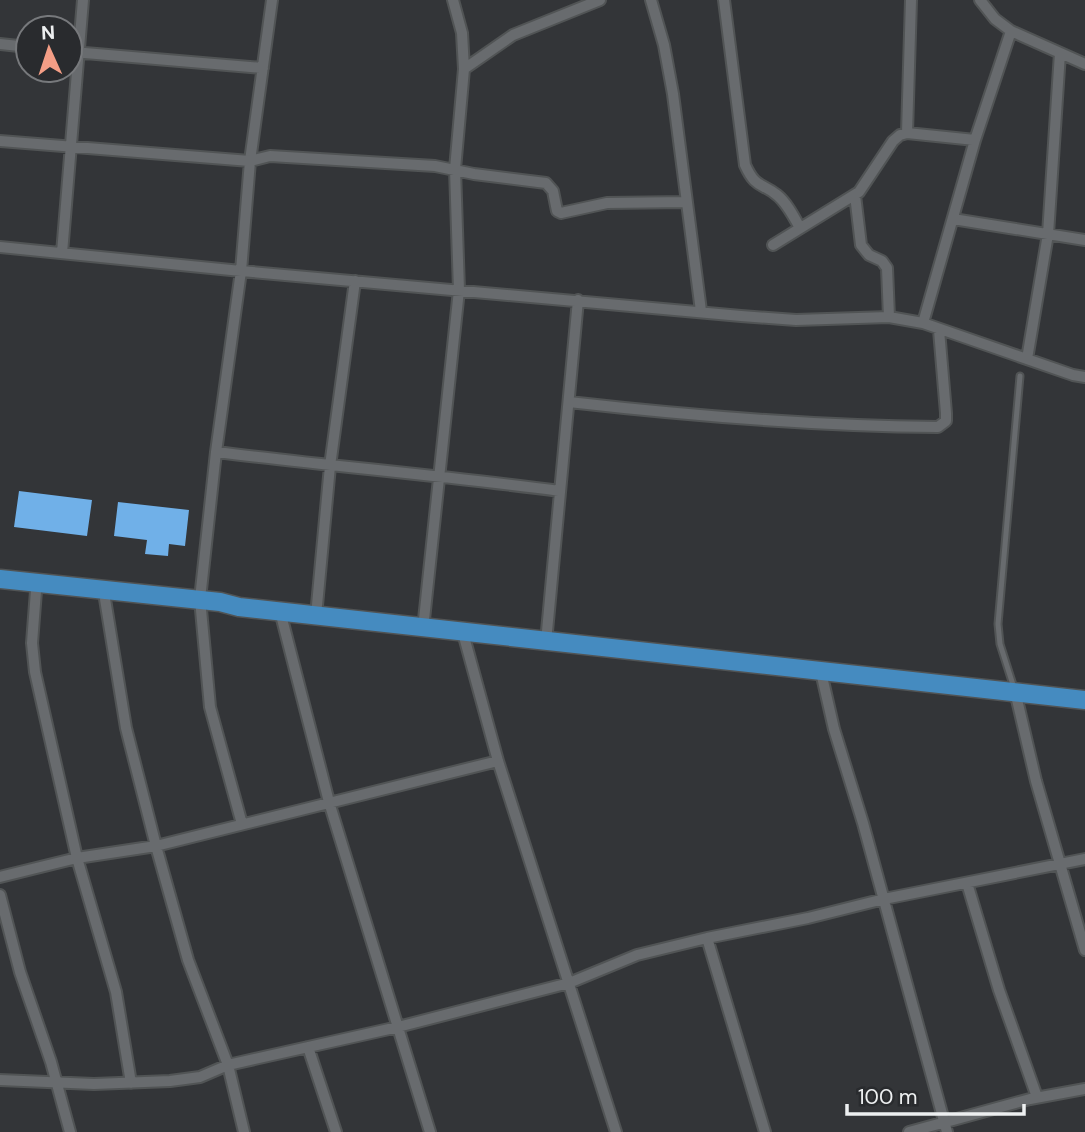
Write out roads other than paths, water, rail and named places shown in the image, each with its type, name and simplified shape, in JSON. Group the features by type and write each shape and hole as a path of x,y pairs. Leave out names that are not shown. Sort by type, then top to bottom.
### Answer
{"main road":[{"path":"0,579 200,605 219,611 239,607 280,611 464,634 1085,700"},
{"path":"0,588 104,599 200,605"}],"street":[{"path":"242,824 210,707 200,605 216,452 241,271 250,161 272,0"},
{"path":"423,629 459,290 455,169 464,69 462,33 453,0"},
{"path":"464,69 513,35 600,0"},
{"path":"651,0 668,58 702,311"},
{"path":"724,0 745,165 757,184 781,199 800,228"},
{"path":"906,133 911,0"},
{"path":"980,0 995,19 1011,31 1085,64"},
{"path":"923,323 975,140 1011,31"},
{"path":"84,53 263,68"},
{"path":"1027,359 1048,234 1060,53"},
{"path":"62,253 73,84"},
{"path":"773,245 855,195 892,141 900,135 906,133 975,140"},
{"path":"0,141 250,161 270,156 435,166 547,183 553,191 557,211 561,213 607,203 686,202"},
{"path":"855,195 861,245 869,255 882,261 887,268 889,317"},
{"path":"953,219 1085,240"},
{"path":"0,247 796,320 889,317 923,323 1085,377"},
{"path":"316,616 330,466 355,281"},
{"path":"546,642 578,300"},
{"path":"569,402 753,420 842,426 938,427 946,421 939,330"},
{"path":"216,452 560,491"},
{"path":"36,591 33,664 77,858 116,992 131,1083"},
{"path":"104,599 126,728 156,846 188,960 228,1065 244,1132"},
{"path":"280,611 329,802 430,1132"},
{"path":"464,634 498,761 616,1132"},
{"path":"821,672 834,729 863,823 945,1127"},
{"path":"1015,691 1036,781 1085,950"},
{"path":"0,877 77,858 156,846 498,761"},
{"path":"0,1080 58,1084 131,1083 200,1077 228,1065 398,1027 569,983 637,955 884,899 1085,859"},
{"path":"967,883 999,990 1037,1097"},
{"path":"0,895 20,972 58,1084 71,1132"},
{"path":"707,938 765,1132"},
{"path":"308,1047 337,1132"},
{"path":"909,1132 945,1127 1037,1097 1085,1089"}],"lane":[{"path":"1015,691 1000,644 998,624 1020,376"}]}
